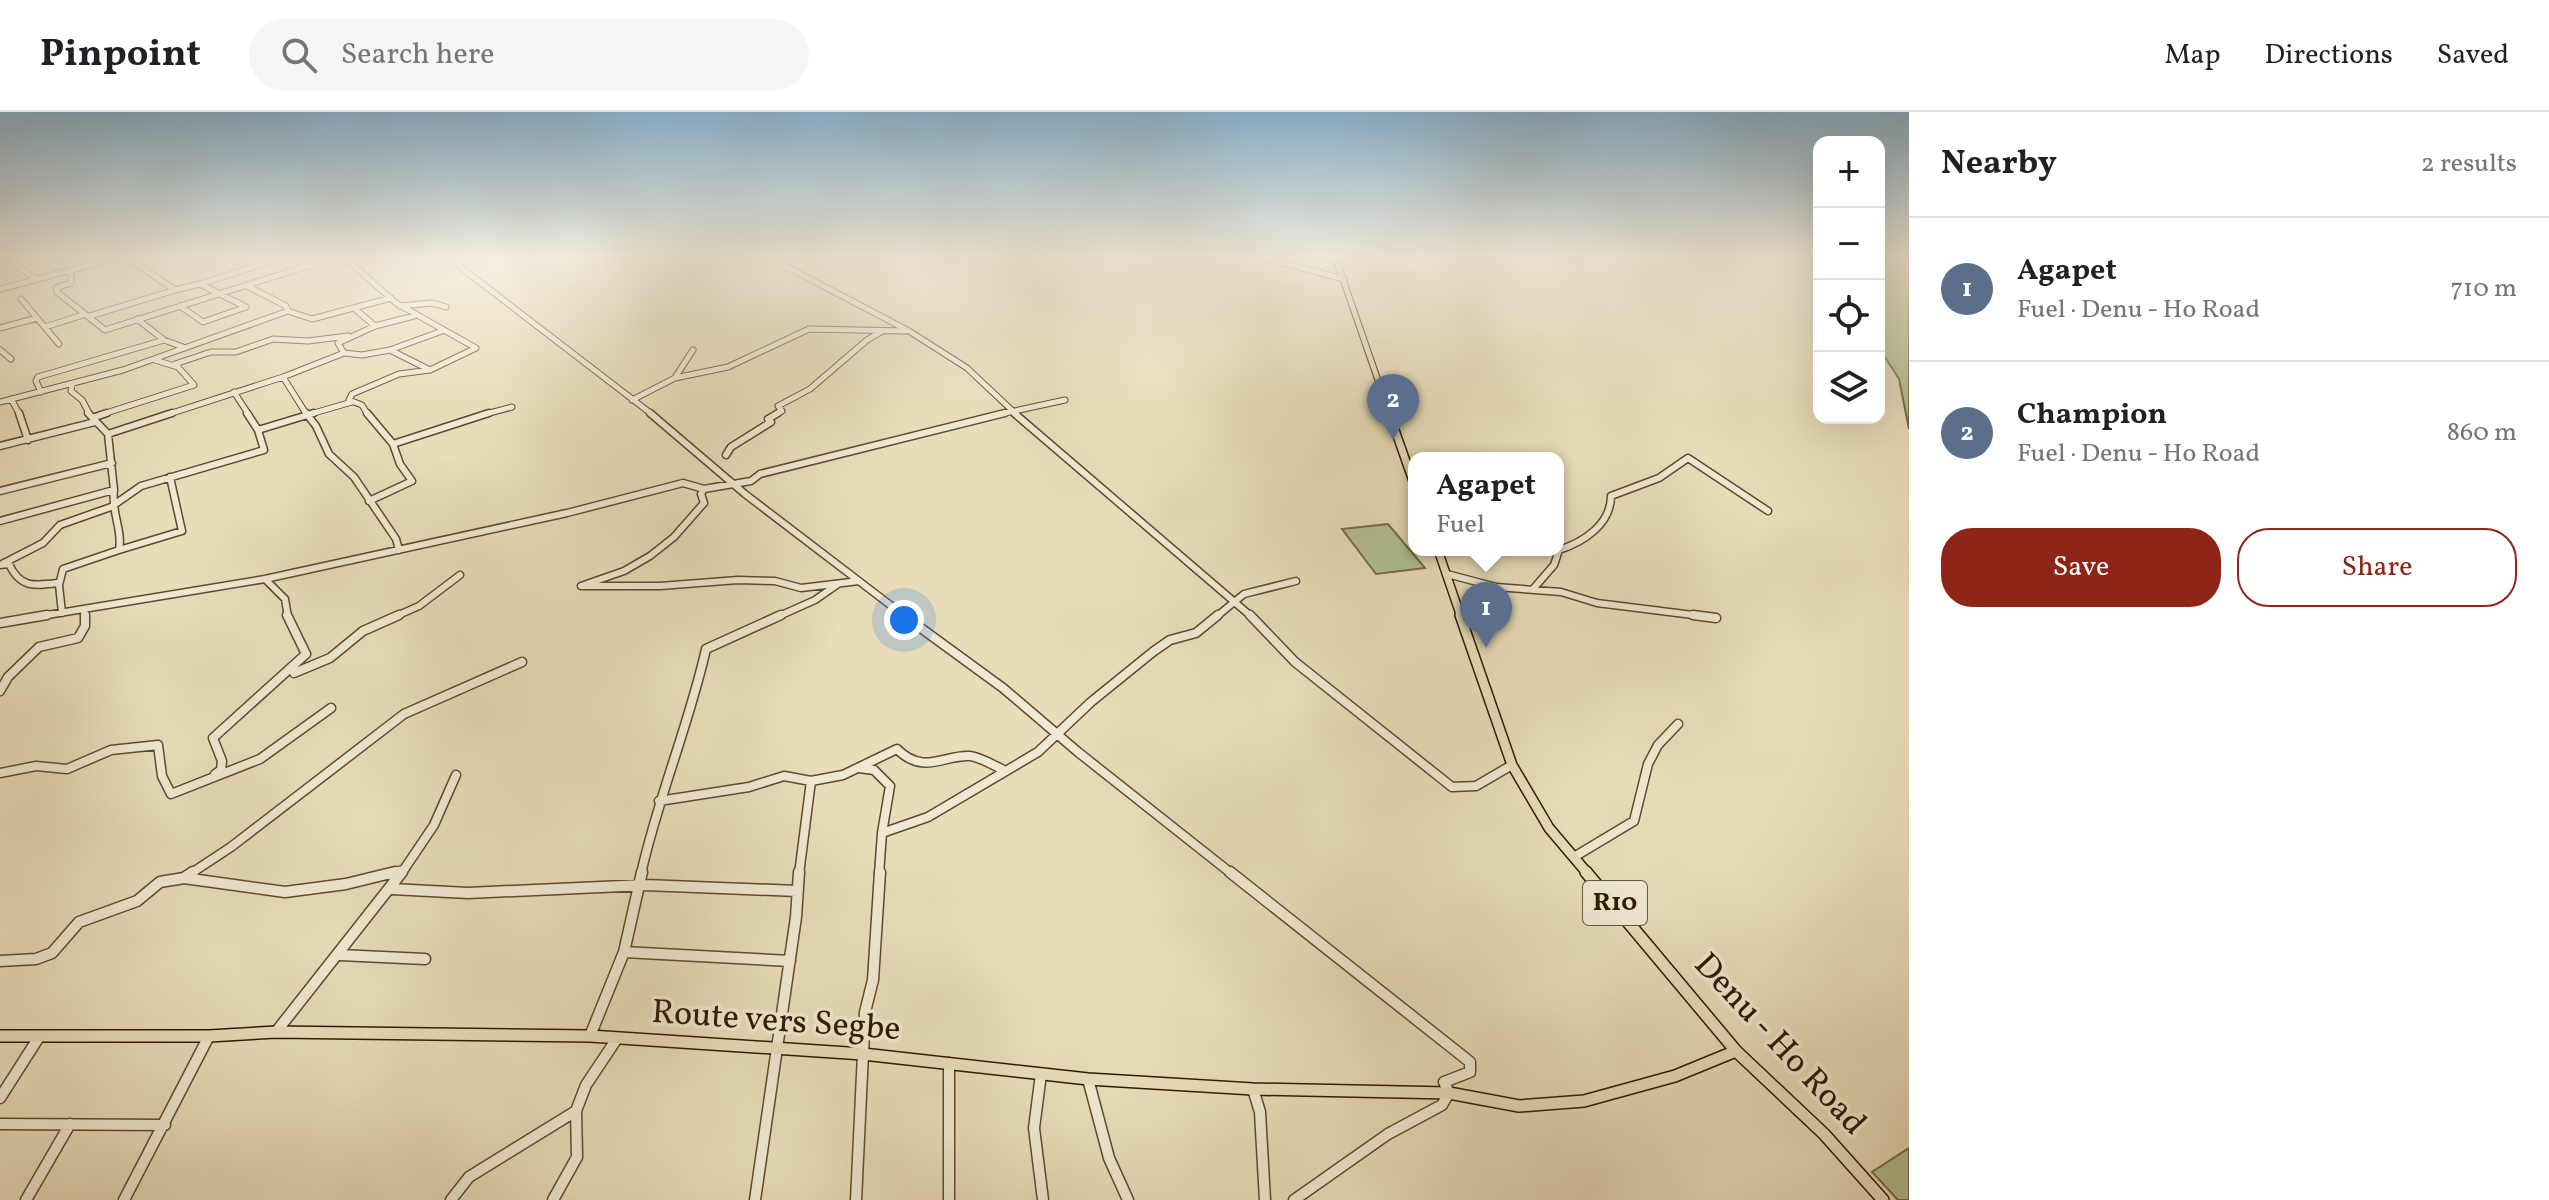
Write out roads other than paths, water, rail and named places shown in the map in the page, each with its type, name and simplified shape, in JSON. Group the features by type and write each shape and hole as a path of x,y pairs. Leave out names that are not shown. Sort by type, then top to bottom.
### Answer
{"main road":[{"path":"1353,307 1408,466"},
{"name":"Denu - Ho Road","path":"1440,556 1512,765 1549,828 1736,1051 1824,1134 1883,1200"},
{"name":"Route vers Segbe","path":"0,1036 209,1036 276,1032 590,1036 863,1054 1088,1079 1253,1089 1449,1093 1519,1106 1584,1101 1675,1076 1736,1051"}],"street":[{"path":"28,307 59,344"},
{"path":"75,307 105,330 177,307"},
{"path":"45,327 118,307"},
{"path":"181,307 203,322 245,307"},
{"path":"286,307 288,311"},
{"path":"0,402 152,359 288,311 312,319 359,307"},
{"path":"369,501 412,481 400,464 393,444 373,424 362,405 349,400 352,394 399,374 430,370 476,348 401,307"},
{"path":"512,307 859,581 1003,688 1465,1056 1472,1066 1470,1072 1458,1074 1444,1082 1449,1093 1442,1105 1388,1134 1294,1200"},
{"path":"863,307 909,331 967,368 1012,411 1235,603 1295,662 1452,787 1462,790 1474,788 1512,765"},
{"path":"354,308 375,326"},
{"path":"175,364 211,352 236,352 273,339 308,341 348,336 414,316"},
{"path":"0,328 37,318"},
{"path":"137,319 164,340 183,347"},
{"path":"632,400 675,378 728,367 809,329 909,331"},
{"path":"108,434 283,377 344,353 362,355 390,350 442,331"},
{"path":"726,455 731,447 771,422 768,419 779,415 782,411 778,406 810,389 867,340 884,331"},
{"path":"344,353 338,343 348,336"},
{"path":"41,392 36,381 38,377 164,340"},
{"path":"0,350 11,359"},
{"path":"390,350 430,370"},
{"path":"675,378 681,372 683,360 693,350"},
{"path":"0,446 95,420 194,385 190,377 175,364 152,359"},
{"path":"283,377 329,454 354,477 396,539 399,550"},
{"path":"72,384 71,391 82,400 87,412 108,434 114,490 111,507 122,533 119,550"},
{"path":"58,583 26,586 15,580 9,564 0,565 43,543 66,522 111,507 141,486 264,450 258,430 234,392"},
{"path":"11,399 25,425 28,440"},
{"path":"0,623 265,579 683,483 704,489 751,481 760,474 857,453 980,417 1065,400"},
{"path":"258,430 354,402"},
{"path":"393,444 439,427 512,407"},
{"path":"1564,548 1583,542 1595,532 1611,511 1611,496 1659,478 1688,458 1768,511"},
{"path":"0,491 112,463"},
{"path":"62,613 58,583 63,569 182,531 170,477"},
{"path":"704,489 701,494 704,503 664,547 612,577 581,586 660,586 738,580 775,581 801,588 859,581"},
{"path":"0,521 114,490"},
{"path":"1534,588 1554,565 1557,556"},
{"path":"1447,574 1496,587 1534,588 1597,603 1716,618"},
{"path":"291,673 317,665 371,627 419,606 460,575"},
{"path":"208,781 221,770 222,761 213,738 246,706 291,673 306,654 296,642 295,631 285,609 285,599 265,579"},
{"path":"882,833 928,817 1038,752 1091,702 1154,651 1170,640 1196,633 1244,594 1296,581"},
{"path":"590,1036 624,952 636,888 659,801 693,708 706,649 815,600 839,583"},
{"path":"0,691 8,677 39,647 78,638 85,626 85,610"},
{"path":"184,878 231,847 404,714 522,662"},
{"path":"0,773 36,766 67,769 111,750 158,745 162,776 171,794 260,759 331,708"},
{"path":"1574,857 1634,821 1639,814 1646,768 1663,736 1678,724"},
{"path":"659,801 749,787 784,776 811,781 843,775 897,749 904,756 935,764 970,756 1006,771"},
{"path":"856,1200 865,1012 873,980 882,833 890,786 874,770 858,768"},
{"path":"276,1032 392,889 434,825 456,775"},
{"path":"755,1200 790,961 802,835 811,781"},
{"path":"0,961 36,959 52,953 79,922 137,901 160,882 184,878 285,892 346,884 403,870"},
{"path":"392,889 436,895 595,886 636,888 690,885 797,891"},
{"path":"624,952 790,961"},
{"path":"340,955 425,959"},
{"path":"124,1200 209,1036"},
{"path":"0,1098 39,1037"},
{"path":"553,1200 577,1157 576,1111 586,1085 616,1040"},
{"path":"949,1063 949,1200"},
{"path":"1041,1074 1034,1128 1043,1200"},
{"path":"1088,1079 1109,1158 1128,1200"},
{"path":"1253,1089 1260,1112 1265,1200"},
{"path":"451,1200 469,1177 576,1111"},
{"path":"0,1124 165,1125"},
{"path":"26,1200 70,1124"}],"place":[{"name":"Champion","path":"1393,440"},
{"name":"Agapet","path":"1486,648"}]}
